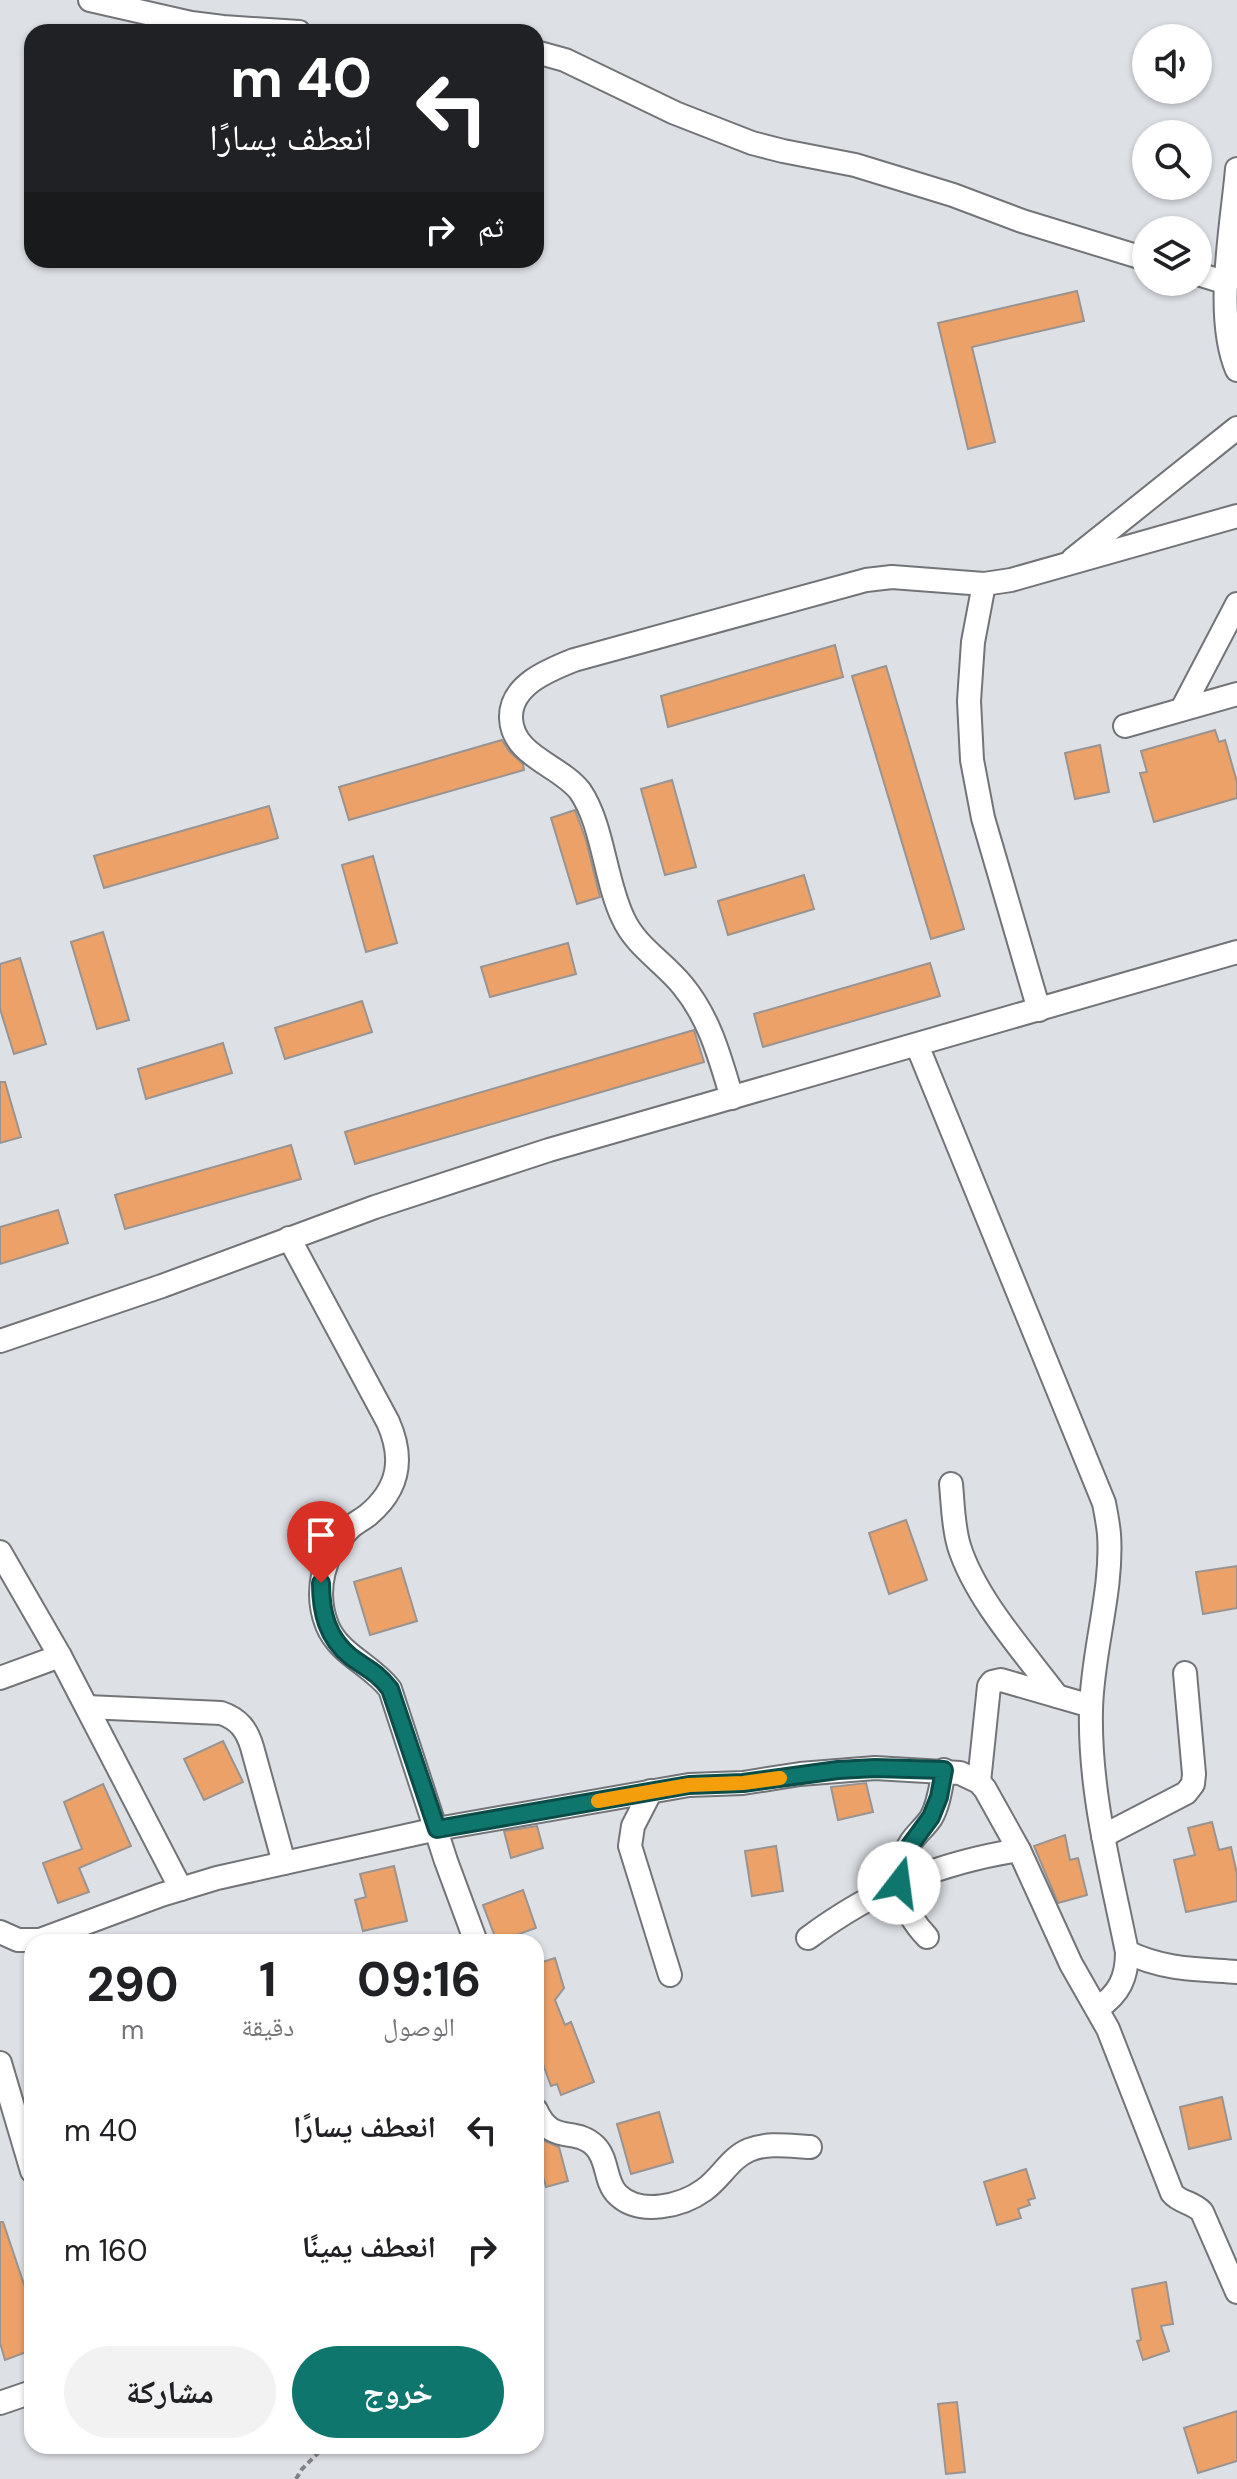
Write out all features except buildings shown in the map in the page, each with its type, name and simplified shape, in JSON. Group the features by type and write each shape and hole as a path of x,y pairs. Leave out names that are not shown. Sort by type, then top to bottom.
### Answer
{"street":[{"path":"90,0 199,24"},
{"path":"544,54 565,60 675,113 752,143 855,165 1132,255"},
{"path":"1237,169 1227,283 1228,342 1237,370"},
{"path":"1212,278 1227,283"},
{"path":"1066,565 1237,428"},
{"path":"732,1098 717,1046 697,1005 669,970 639,943 621,914 584,799 568,779 522,745 514,733 511,719 519,691 545,673 574,660 853,583 892,577 984,584 1011,580 1237,516"},
{"path":"984,584 972,657 969,701 972,760 983,818 1039,1010"},
{"path":"1182,709 1237,604"},
{"path":"1125,726 1237,694"},
{"path":"0,1341 476,1173 1237,952"},
{"path":"917,1045 1104,1503 1109,1533 1109,1563 1091,1706 1092,1763 1103,1836 1127,1952 1124,1979 1118,1990 1098,2008"},
{"path":"289,1238 388,1422 396,1441 398,1462 394,1483 383,1500 336,1543 326,1562 321,1583 321,1605 327,1625 338,1644 380,1676 390,1689 473,1934"},
{"path":"951,1484 955,1528 975,1583 1057,1696"},
{"path":"0,1552 60,1656 181,1889"},
{"path":"0,1678 60,1656"},
{"path":"1103,1836 1186,1793 1193,1784 1185,1673"},
{"path":"979,1782 988,1691 992,1682 1001,1680 1091,1706"},
{"path":"87,1707 221,1713 238,1722 249,1738 284,1863"},
{"path":"57,1934 181,1889 437,1829 689,1785 772,1780 800,1774 875,1768 960,1773 979,1782 991,1797 1071,1964 1098,2008 1172,2193 1202,2212 1237,2292"},
{"path":"927,1937 905,1907 899,1883 906,1851 931,1817 939,1797 944,1770"},
{"path":"651,1791 633,1826 630,1846 670,1975"},
{"path":"808,1938 852,1907 899,1883 946,1865 1019,1850"},
{"path":"0,1932 24,1940"},
{"path":"1127,1952 1155,1965 1237,1972"},
{"path":"0,2063 24,2144"},
{"path":"544,2124 557,2133 586,2139 595,2145 616,2194 637,2206 662,2206 691,2198 716,2180 733,2160 752,2148 763,2145 810,2147"},
{"path":"0,2403 24,2395"}],"path":[{"path":"296,2479 317,2454"}],"slow traffic":[{"path":"598,1801 689,1785 780,1778"}],"route":[{"path":"321,1583 321,1605 327,1625 338,1644 380,1676 390,1689 437,1829 689,1785 743,1783 838,1770 944,1770 939,1797 931,1817 906,1851 899,1883"}]}
